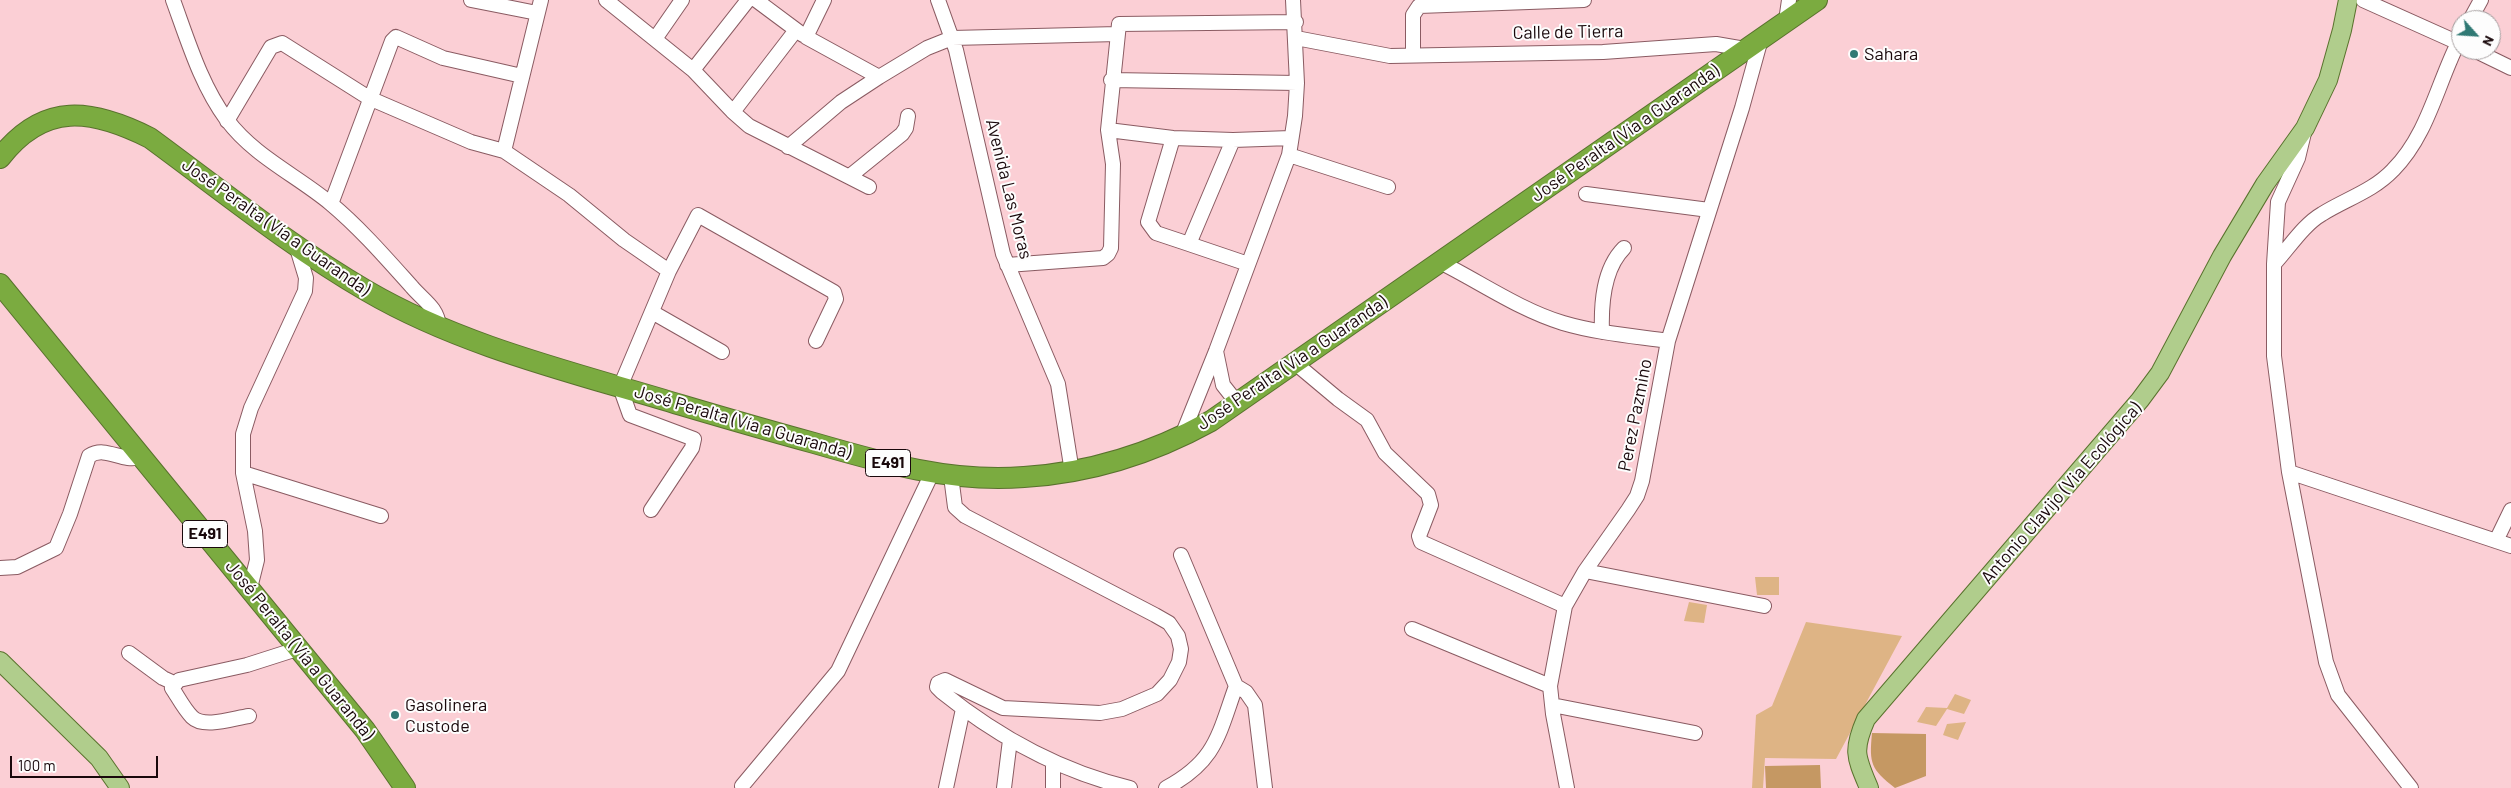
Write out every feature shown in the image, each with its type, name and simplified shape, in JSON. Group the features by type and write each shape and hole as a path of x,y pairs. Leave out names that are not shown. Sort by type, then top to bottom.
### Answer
{"highway":[{"name":"José Peralta (Vía a Guaranda)","path":"0,158 7,148 35,124 66,115 95,116 123,125 150,138 296,245 367,291 439,326 484,344 620,387 870,459 941,475 1022,478 1072,472 1138,454 1181,438 1238,404 1817,0"},
{"name":"José Peralta (Vía a Guaranda)","path":"0,284 365,730 405,788"}],"main road":[{"name":"Antonio Clavijo (Via Ecológica)","path":"1868,788 1858,762 1856,740 1866,719 2140,400 2160,373 2222,256 2265,184 2305,128 2328,80 2348,0"},
{"path":"0,661 99,758 120,788"}],"street":[{"path":"172,0 207,90 227,121 250,145 331,204 391,262 413,289 428,302 438,316 439,326"},
{"path":"471,0 539,7 504,151"},
{"path":"606,0 693,70 749,126 788,147 850,176 869,188"},
{"path":"655,39 682,0"},
{"path":"693,70 748,0"},
{"path":"756,0 801,33 878,77"},
{"path":"733,112 801,33 824,0"},
{"name":"Avenida Las Moras","path":"938,0 952,38 1007,265 1058,384 1072,472"},
{"path":"1181,438 1216,351 1289,154 1297,83 1294,0"},
{"path":"1412,55 1413,15 1419,6 1584,0"},
{"path":"1786,22 1789,0"},
{"path":"2363,0 2451,37"},
{"path":"1007,265 1103,258 1111,248 1114,164 1108,130 1111,80 1119,24 1296,22"},
{"path":"788,147 841,102 878,77 927,48 952,38 1118,34"},
{"path":"331,204 369,98 392,41 396,37 443,58 522,76"},
{"name":"Calle de Tierra","path":"1296,38 1390,56 1603,52 1716,44 1753,44"},
{"path":"227,121 270,47 282,43 369,98 471,142 504,151 569,194 624,240 669,272"},
{"name":"Perez Pazmino","path":"1567,788 1550,686 1566,606 1585,570 1637,496 1668,341 1742,108 1753,44"},
{"path":"2274,264 2307,225 2320,214 2366,192 2394,170 2415,140 2452,60"},
{"path":"2495,60 2511,68"},
{"path":"1111,80 1297,83"},
{"path":"850,176 902,134 906,128 908,116"},
{"path":"2305,128 2298,158 2278,202 2274,264 2274,356 2289,472 2326,662 2338,694 2410,788"},
{"path":"1108,130 1173,138 1233,140 1291,138"},
{"path":"1173,138 1148,222 1156,232 1248,264"},
{"path":"1188,244 1233,140"},
{"path":"1289,154 1388,187"},
{"path":"1586,194 1709,210"},
{"path":"651,510 692,448 694,440 630,415 620,387 669,272 698,215 834,292 836,299 816,341"},
{"path":"250,588 256,560 255,541 243,473 243,434 251,408 305,291 306,278 296,245"},
{"path":"1602,332 1601,313 1609,271 1616,256 1624,248"},
{"path":"1440,262 1531,310 1562,322 1602,332 1668,341"},
{"path":"652,312 722,352"},
{"path":"1216,351 1223,384 1238,404"},
{"path":"1295,363 1338,399 1367,420 1385,453 1428,494 1431,505 1419,536 1425,545 1566,606"},
{"path":"0,568 17,567 56,548 70,514 89,456 102,452 126,459 140,457"},
{"path":"2289,472 2511,546"},
{"path":"243,473 381,516"},
{"path":"941,475 955,507 960,512 1169,623 1178,636 1181,648 1179,662 1170,680 1157,694 1122,710 1100,713 1003,708 945,680 938,682 937,687 963,709 1010,740 1053,763 1130,788"},
{"path":"742,786 838,671 941,475"},
{"path":"2496,541 2511,510"},
{"path":"1181,555 1236,686 1246,692 1255,705 1265,788"},
{"path":"1585,570 1764,606"},
{"path":"1412,629 1550,686"},
{"path":"249,716 206,723 198,721 192,718 172,688 174,683 179,680 247,665 297,649"},
{"path":"129,653 163,678 174,683"},
{"path":"1166,788 1185,778 1211,753 1220,737 1236,686"},
{"path":"1552,705 1695,733"},
{"path":"946,788 963,709"},
{"path":"1004,788 1010,740"},
{"path":"1053,763 1053,788"}],"shaded area":[{"path":"1755,577 1779,577 1779,595 1757,595"},
{"path":"1689,602 1707,605 1704,623 1684,621"},
{"path":"1806,622 1902,636 1836,759 1765,758 1763,788 1752,788 1756,715 1772,706"},
{"path":"1955,694 1971,700 1964,714 1947,709 1936,726 1917,722 1926,707 1947,708"},
{"path":"1966,722 1958,740 1943,735 1947,724"},
{"path":"1872,733 1926,734 1926,776 1895,788 1881,776 1873,765 1871,752"},
{"path":"1820,765 1821,788 1766,788 1765,766"}],"place":[{"name":"Sahara","path":"1854,54"},
{"name":"Gasolinera Custode","path":"395,715"}]}
